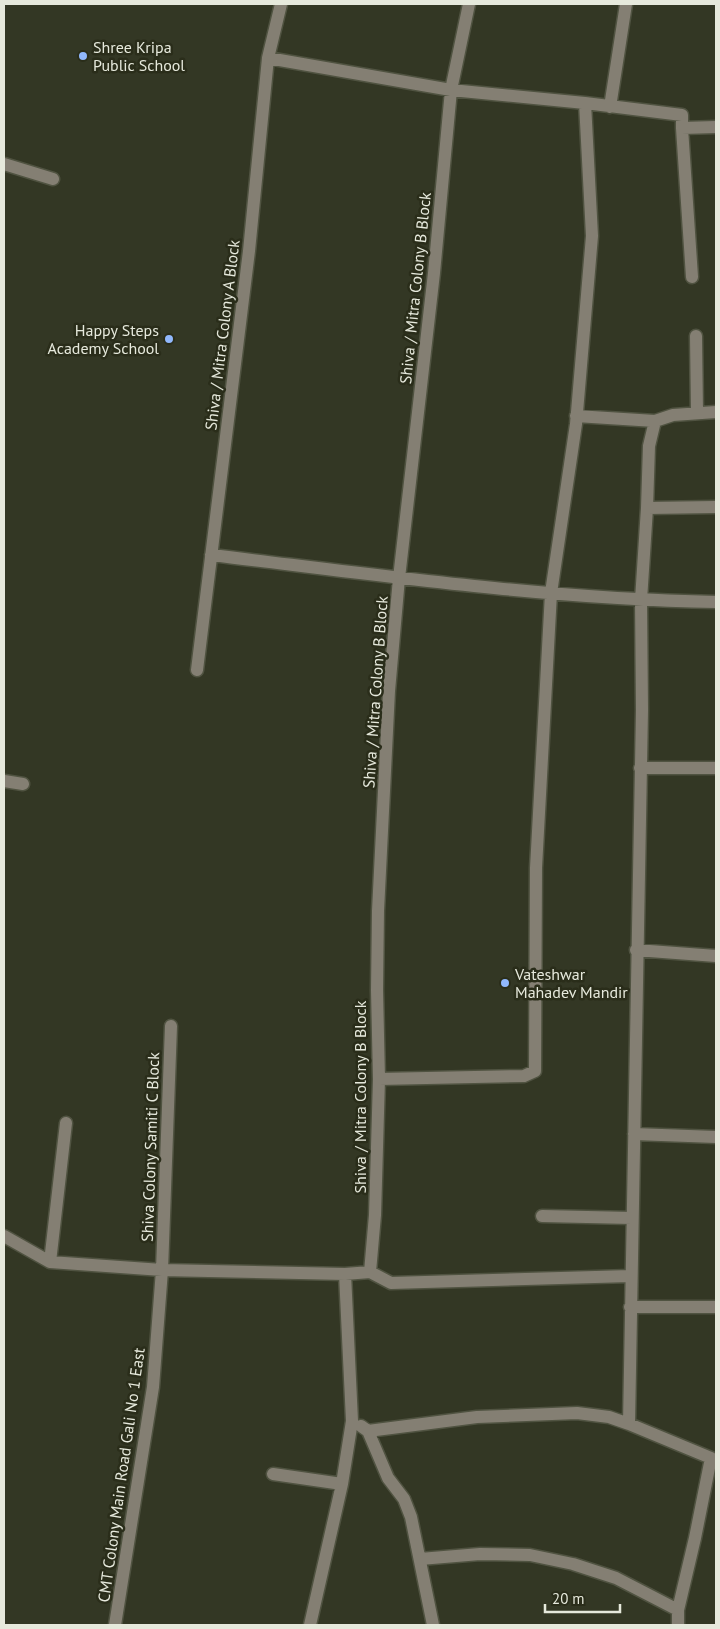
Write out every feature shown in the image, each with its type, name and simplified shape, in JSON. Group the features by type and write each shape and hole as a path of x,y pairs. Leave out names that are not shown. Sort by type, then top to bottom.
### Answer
{"street":[{"name":"Shiva / Mitra Colony A Block","path":"197,670 248,260 268,58 281,4"},
{"name":"Shiva / Mitra Colony B Block","path":"370,1272 375,1215 379,1079 378,911 389,691 399,578 422,386 451,90 469,4"},
{"path":"610,107 626,4"},
{"path":"268,58 451,90 682,115 692,277"},
{"path":"379,1079 524,1076 535,1071 536,868 551,593 576,416 592,236 585,103"},
{"path":"682,128 716,128"},
{"path":"4,164 54,179"},
{"path":"696,336 697,413"},
{"path":"576,416 655,421 673,415 716,412"},
{"path":"628,1424 640,768 641,600 648,508 649,446 655,421"},
{"path":"648,508 716,507"},
{"path":"211,555 399,578 551,593 641,600 716,602"},
{"path":"640,768 716,768"},
{"path":"4,781 23,784"},
{"path":"636,950 716,956"},
{"name":"Shiva Colony Samiti C Block","path":"162,1270 171,1026"},
{"path":"50,1262 66,1123"},
{"path":"634,1134 716,1137"},
{"path":"542,1216 632,1218"},
{"path":"4,1236 50,1262 162,1270 345,1274 370,1272 392,1283 630,1276"},
{"name":"CMT Colony Main Road Gali No 1 East","path":"115,1625 153,1388 162,1270"},
{"path":"310,1625 342,1484 352,1421 345,1274"},
{"path":"630,1307 716,1307"},
{"path":"368,1431 477,1417 577,1413 601,1416 628,1424 711,1458 678,1610 678,1625"},
{"path":"352,1421 368,1431 388,1478 404,1499 411,1517 432,1625"},
{"path":"273,1474 342,1484"},
{"path":"420,1559 480,1554 530,1555 573,1564 616,1578 678,1610"}],"place":[{"name":"Shree Kripa Public School","path":"83,56"},
{"name":"Happy Steps Academy School","path":"169,339"},
{"name":"Vateshwar Mahadev Mandir","path":"505,983"}]}
